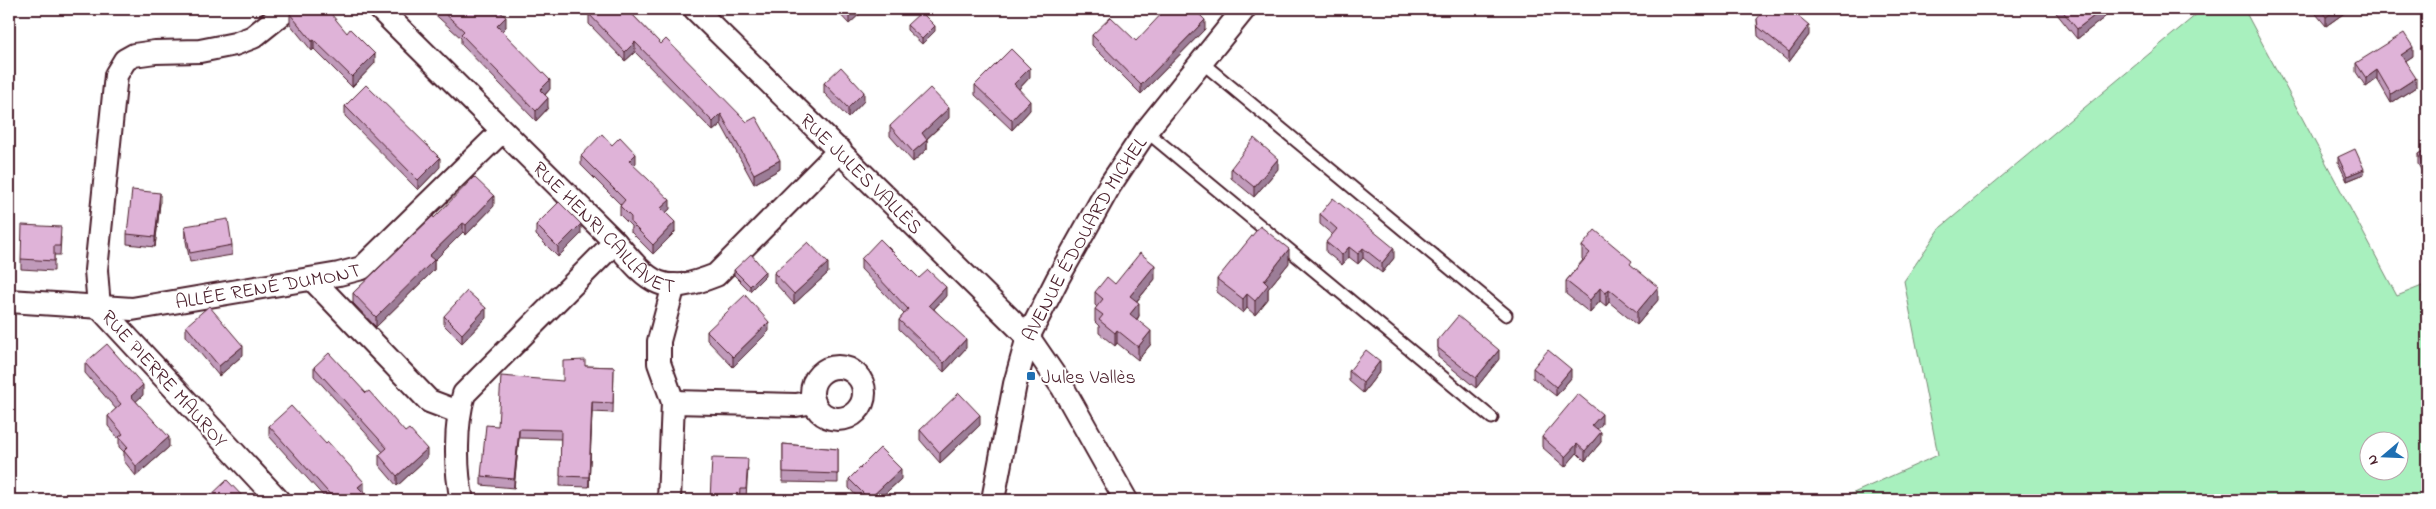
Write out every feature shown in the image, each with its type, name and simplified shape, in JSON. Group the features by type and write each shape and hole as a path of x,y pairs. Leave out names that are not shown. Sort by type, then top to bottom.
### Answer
{"street":[{"name":"RUE PIERRE MAUROY","path":"278,500 99,307 96,270 116,75 125,60 134,55 155,52 200,51 235,44 254,37 288,9"},
{"name":"RUE HENRI CAILLAVET","path":"380,9 615,242 644,275 654,282 674,285 696,282 716,275 840,150"},
{"name":"RUE JULES VALLÈS","path":"695,9 1028,337 1063,388 1126,500"},
{"name":"AVENUE ÉDOUARD MICHEL","path":"993,500 1015,384 1028,337 1110,185 1146,131 1200,61 1244,9"},
{"name":"ALLÉE RENÉ DUMONT","path":"9,301 132,309 312,279 362,268 502,131"},
{"path":"462,500 459,486 458,412 464,394 615,242"},
{"path":"312,279 429,401 458,412"},
{"path":"669,500 673,402 660,363 659,341 674,285"},
{"path":"673,402 796,405 814,402"}],"lane":[{"path":"1200,61 1506,315"},
{"path":"1146,131 1492,418"}],"green space":[{"path":"2203,9 2244,9 2397,296 2427,284 2427,500 1838,500 1938,455 1904,281 1941,227"}],"building":[{"path":"297,9 327,9 347,33 350,29 375,54 352,77 314,40 312,41 290,14"},
{"path":"440,9 497,9 506,17 497,26 550,80 540,90 548,98 536,111 461,34 464,31"},
{"path":"595,9 627,9 661,44 666,39 747,122 756,117 780,160 754,174 721,114 713,122 635,42 625,52 589,14"},
{"path":"844,9 855,9 849,14"},
{"path":"1166,9 1194,9 1205,20 1141,85 1092,35 1111,17 1136,41"},
{"path":"1765,9 1790,9 1809,25 1789,52 1758,27 1757,19"},
{"path":"2061,9 2103,9 2077,29"},
{"path":"2320,9 2337,9 2326,17"},
{"path":"921,12 935,26 922,39 907,25"},
{"path":"2404,33 2413,47 2401,55 2416,78 2391,94 2377,70 2366,78 2356,63"},
{"path":"1011,49 1030,68 1014,84 1030,101 1012,120 975,85"},
{"path":"841,67 864,92 848,108 824,83"},
{"path":"366,85 440,158 418,180 345,106"},
{"path":"930,88 949,108 922,133 927,140 913,152 890,126"},
{"path":"602,134 612,145 620,137 636,154 629,161 670,200 661,208 675,222 653,245 631,223 631,217 620,206 625,200 581,156"},
{"path":"1254,138 1278,159 1254,187 1231,168"},
{"path":"2355,149 2364,169 2347,176 2338,157"},
{"path":"2427,149 2427,172 2418,154"},
{"path":"474,177 494,196 466,225 463,223 429,256 434,260 376,317 353,293 433,216 434,218"},
{"path":"132,190 160,193 155,237 127,234"},
{"path":"1333,198 1394,248 1382,263 1363,248 1358,254 1349,247 1342,255 1326,242 1337,229 1320,214"},
{"path":"559,202 581,224 558,247 536,225"},
{"path":"228,219 232,245 190,253 185,226"},
{"path":"22,225 61,227 60,246 54,246 54,261 21,259"},
{"path":"1260,226 1289,249 1264,281 1268,285 1255,301 1247,294 1243,299 1217,279"},
{"path":"1595,230 1632,261 1630,264 1658,287 1637,312 1609,289 1606,293 1600,288 1590,300 1566,281 1590,253 1582,246"},
{"path":"880,239 919,278 928,270 946,287 929,305 966,339 944,363 899,320 908,309 861,259"},
{"path":"808,242 828,263 794,294 774,273"},
{"path":"1140,253 1155,265 1130,296 1139,303 1130,314 1151,331 1138,347 1117,330 1115,333 1099,320 1103,315 1095,309 1103,299 1095,292 1107,277 1115,284"},
{"path":"751,254 765,271 750,286 734,270"},
{"path":"467,291 486,308 462,334 444,316"},
{"path":"745,295 769,322 733,357 707,331"},
{"path":"209,306 243,346 219,366 186,326"},
{"path":"1458,316 1499,350 1476,378 1438,348 1438,340"},
{"path":"107,344 143,385 131,396 169,437 136,466 124,451 128,447 119,437 123,434 108,416 121,404 85,363"},
{"path":"1366,350 1380,361 1363,383 1349,371"},
{"path":"1548,350 1571,369 1556,387 1533,368"},
{"path":"329,353 366,393 369,391 405,432 409,429 427,449 397,476 379,455 387,448 314,367"},
{"path":"585,360 585,366 614,367 613,403 592,402 589,477 560,476 561,430 519,429 514,479 481,476 486,425 498,426 501,376 563,381 563,361"},
{"path":"959,393 980,415 940,453 920,430"},
{"path":"1578,394 1602,414 1592,425 1601,432 1585,451 1577,444 1565,457 1542,437"},
{"path":"291,406 326,444 328,442 364,482 358,487 371,500 335,500 269,426"},
{"path":"783,444 838,449 838,474 783,472"},
{"path":"880,448 901,469 869,499 849,479"},
{"path":"712,458 748,459 746,489 740,489 739,500 710,500"},
{"path":"227,480 246,500 206,500"}],"place":[{"name":"Jules Vallès","path":"1031,376"}]}
